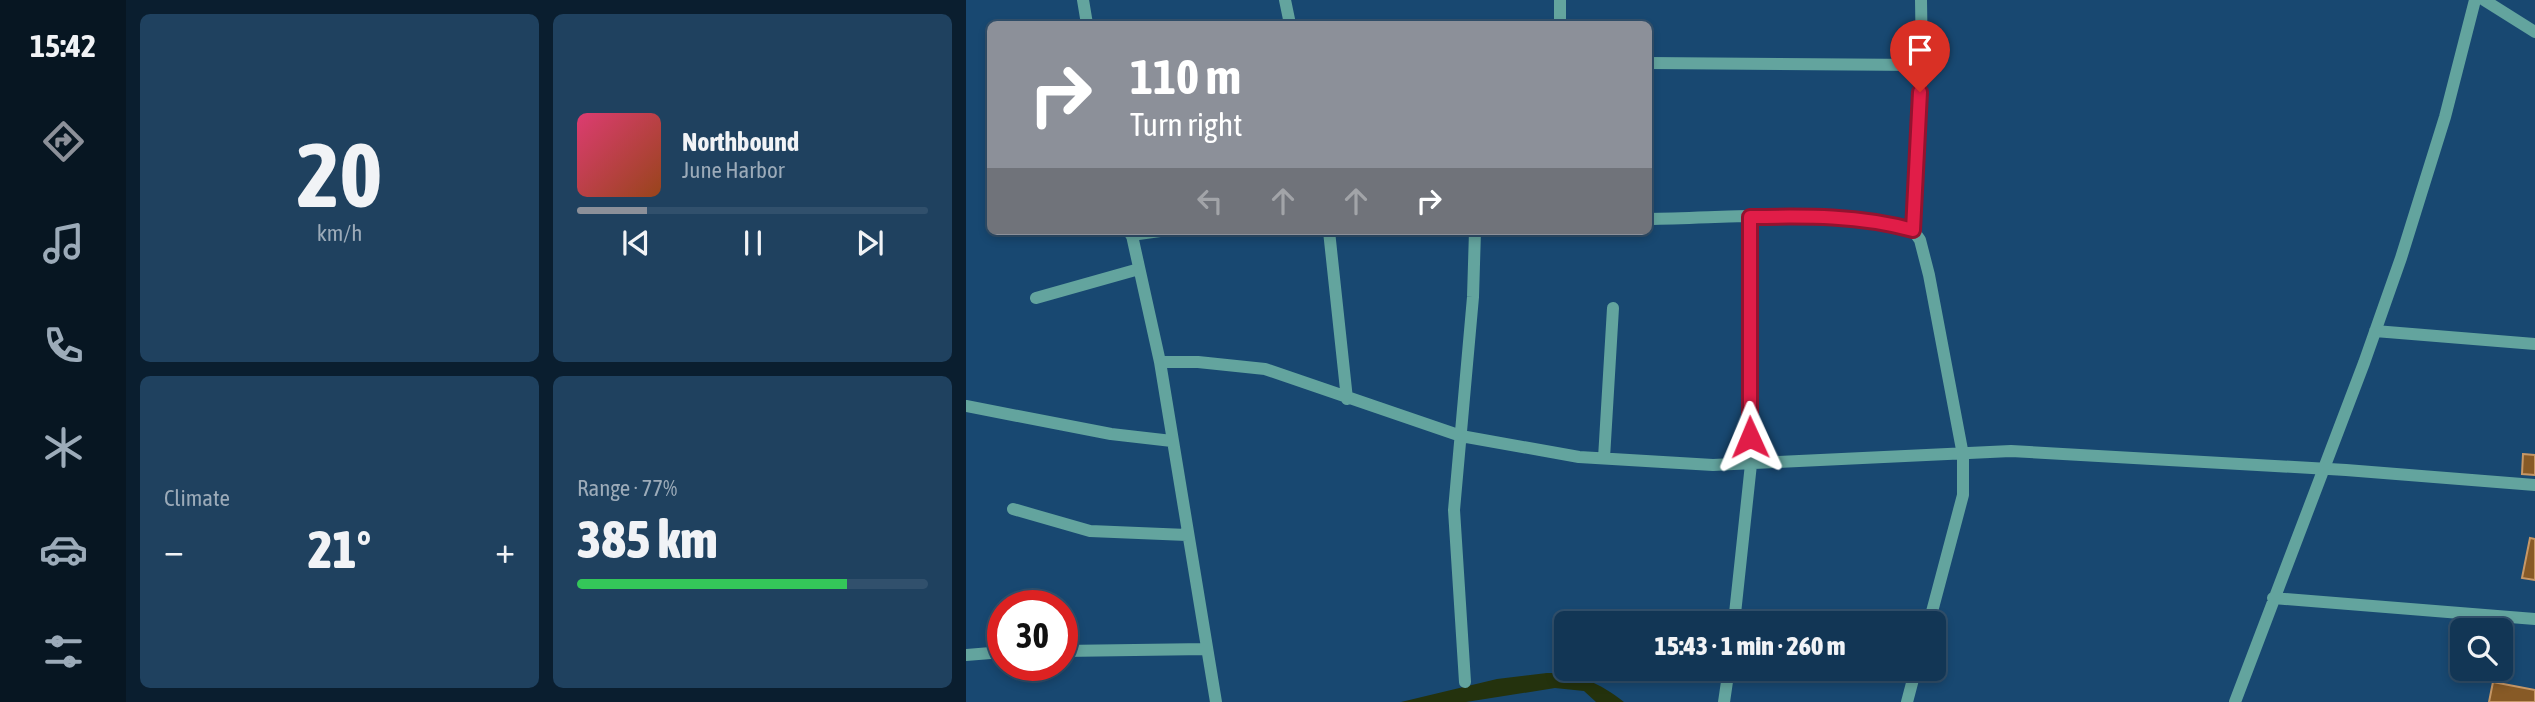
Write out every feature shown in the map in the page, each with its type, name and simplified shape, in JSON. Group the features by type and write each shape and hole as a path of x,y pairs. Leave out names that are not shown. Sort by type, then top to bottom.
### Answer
{"street":[{"path":"1083,0 1086,21"},
{"path":"1285,0 1289,21"},
{"path":"1560,0 1560,21"},
{"path":"1921,0 1922,65 1913,230 1920,240 1929,275 1963,455 1963,495 1932,611"},
{"path":"2235,702 2375,331 2445,117 2475,0"},
{"path":"2484,0 2535,32"},
{"path":"1652,62 1922,65"},
{"path":"1652,219 1836,216 1887,223 1913,230"},
{"path":"1735,611 1751,464 1750,217"},
{"path":"1131,235 1160,362 1216,702"},
{"path":"1329,235 1347,399"},
{"path":"1465,682 1454,510 1475,235"},
{"path":"1037,298 1139,269"},
{"path":"1604,458 1613,308"},
{"path":"2375,331 2535,344"},
{"path":"1160,362 1198,362 1265,369 1461,436 1579,457 1713,465 2011,452 2322,469 2535,485"},
{"path":"966,406 1111,434 1172,441"},
{"path":"1013,509 1090,531 1187,535"},
{"path":"2273,598 2535,619"},
{"path":"1078,651 1207,649"},
{"path":"966,655 987,653"},
{"path":"1724,702 1727,681"},
{"path":"1907,702 1913,681"}],"shaded area":[{"path":"1554,674 1554,681 1590,681 1624,702 1596,702 1584,691 1555,688 1466,702 1401,702 1497,679"}],"building":[{"path":"2523,454 2535,455 2535,475 2522,474"},
{"path":"2530,538 2535,539 2535,580 2522,578"},
{"path":"2493,682 2535,690 2535,702 2489,702"}],"route":[{"path":"1750,437 1750,217 1836,216 1887,223 1913,230 1920,92"}]}
